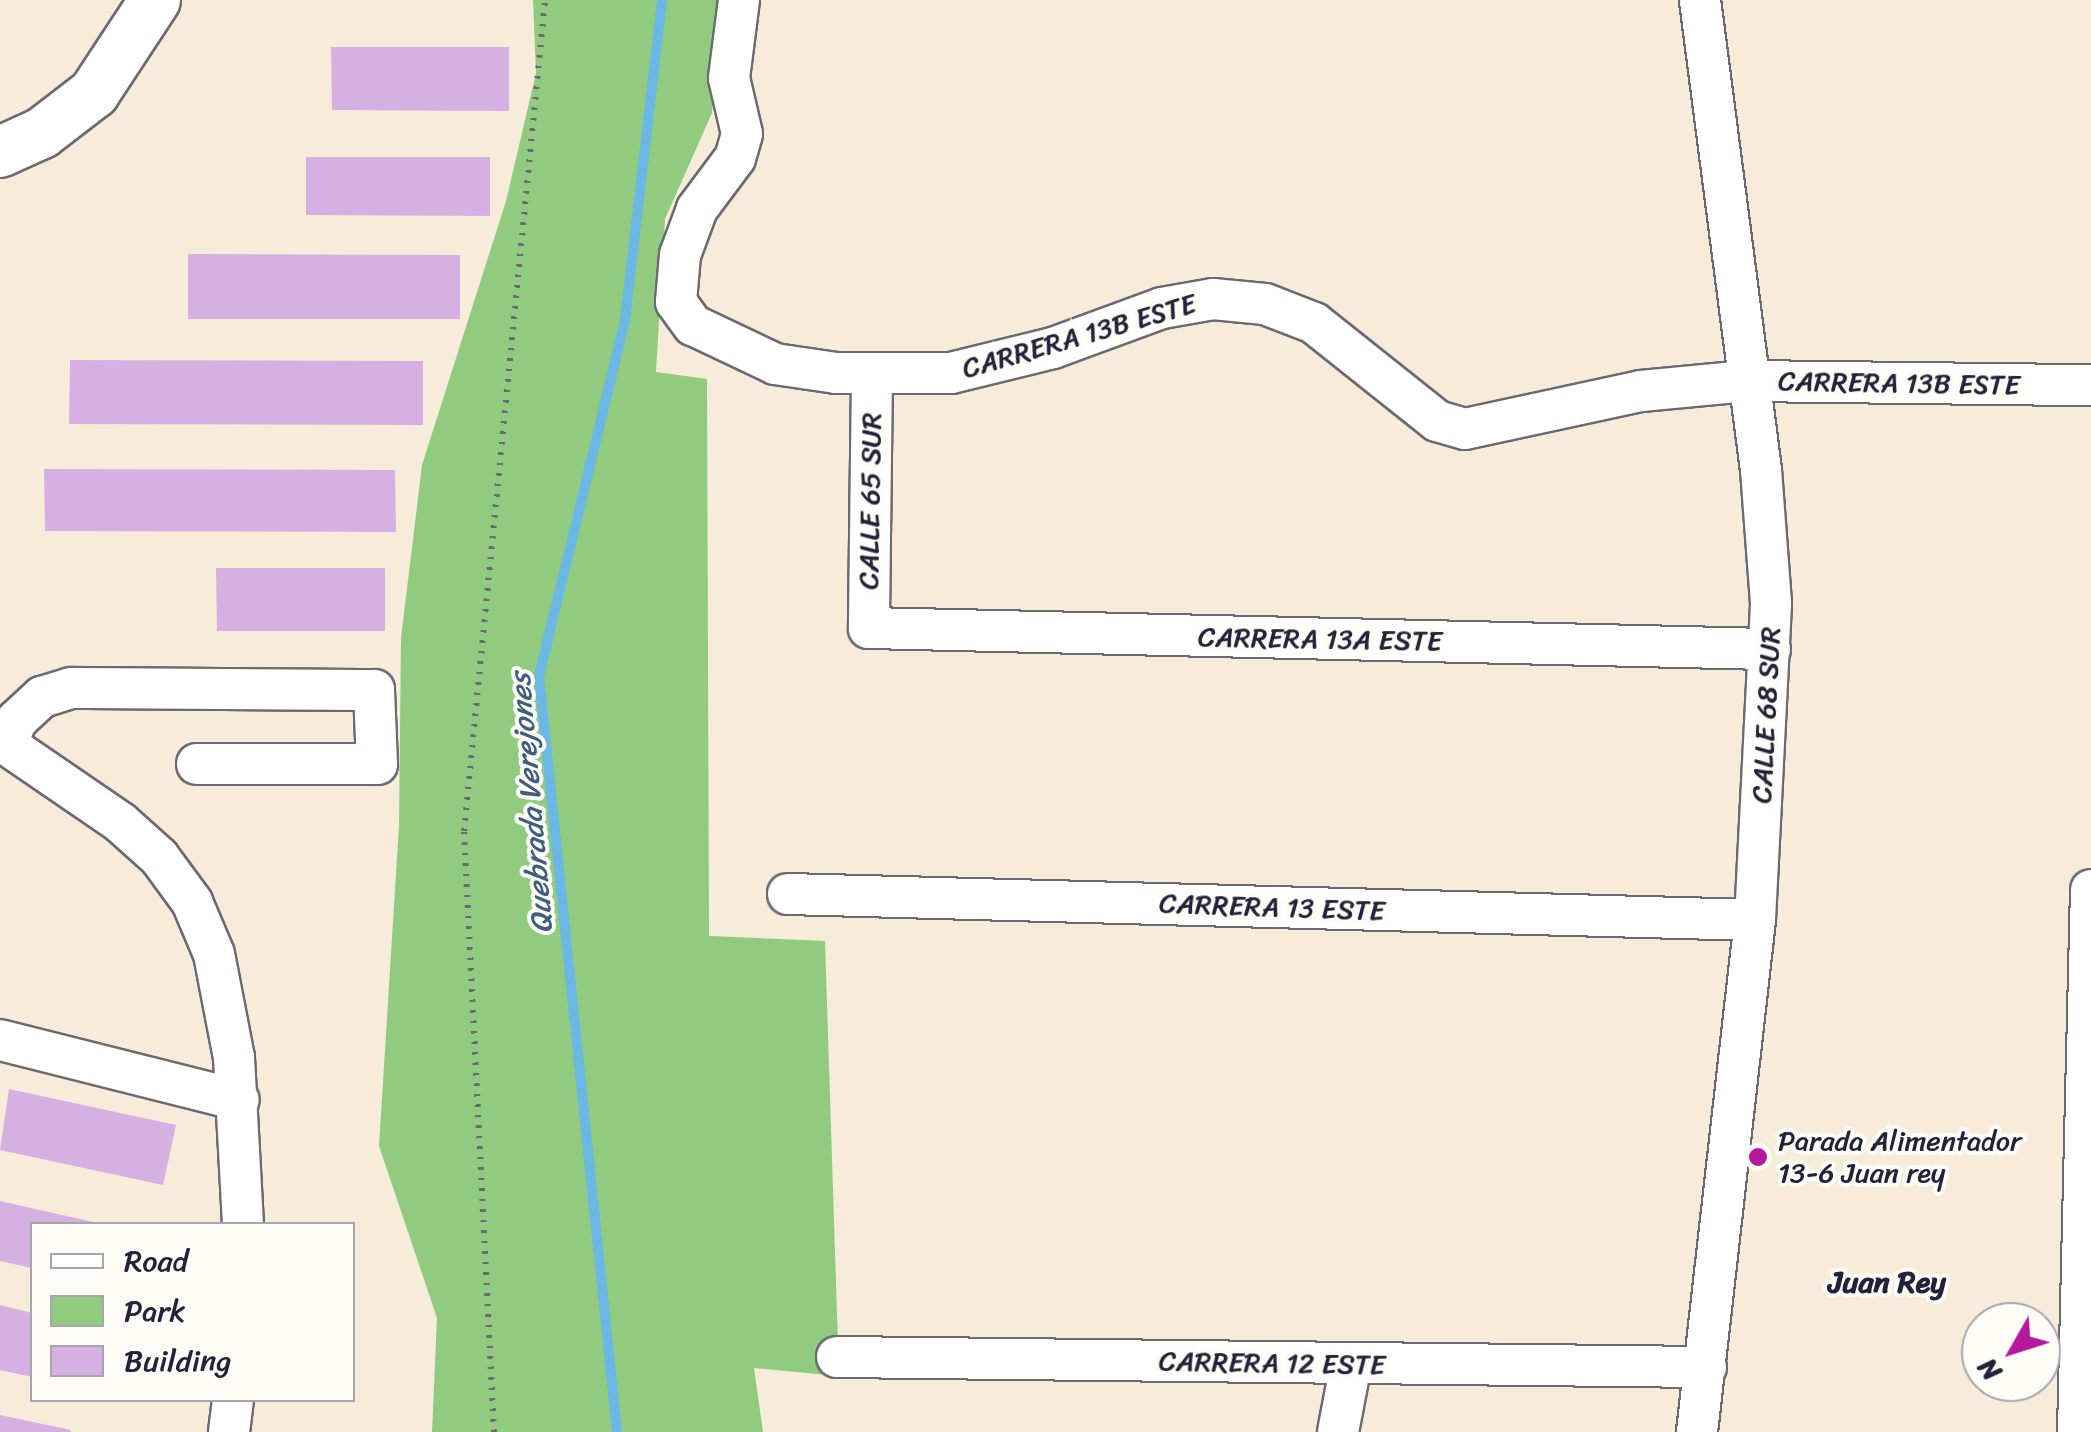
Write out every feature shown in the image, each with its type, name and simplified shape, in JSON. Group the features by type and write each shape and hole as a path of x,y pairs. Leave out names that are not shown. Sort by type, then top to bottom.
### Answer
{"main road":[{"path":"0,152 42,133 94,93 155,0"}],"street":[{"name":"CARRERA 13B ESTE","path":"739,0 729,78 742,134 735,158 697,209 680,255 676,302 692,325 774,364 872,374 951,373 1162,308 1213,299 1265,304 1314,323 1422,410 1465,428 1640,391 1747,381 2091,385"},
{"name":"CALLE 68 SUR","path":"1698,1432 1755,920 1770,649 1770,546 1700,0"},
{"name":"CALLE 65 SUR","path":"869,628 872,374"},
{"name":"CARRERA 13A ESTE","path":"869,628 1770,649"},
{"path":"197,764 377,764 374,690 72,688 42,696 17,720 3,741 121,823 160,857 192,902 214,954 238,1100 243,1222"},
{"path":"2078,1432 2091,890"},
{"name":"CARRERA 13 ESTE","path":"788,894 1755,920"},
{"path":"0,1040 238,1100"},
{"name":"CARRERA 12 ESTE","path":"837,1357 1706,1367"},
{"path":"1338,1432 1351,1364"},
{"path":"229,1432 232,1402"}],"path":[{"path":"494,1432 464,831 545,0"}],"green space":[{"path":"533,0 719,0 712,113 665,219 656,372 707,379 709,936 825,941 839,1376 754,1368 763,1432 432,1432 437,1318 379,1146 399,825 401,638 422,465 506,201 536,73"}],"building":[{"path":"331,47 509,47 509,111 332,110"},
{"path":"306,157 490,157 490,216 306,215"},
{"path":"188,254 460,255 460,319 188,319"},
{"path":"70,360 423,361 423,425 69,424"},
{"path":"44,469 395,470 396,532 45,531"},
{"path":"216,568 385,568 385,631 217,631"},
{"path":"9,1089 176,1125 163,1185 0,1150"},
{"path":"0,1201 94,1222 30,1222 30,1268 0,1261"},
{"path":"0,1305 30,1312 30,1377 0,1370"},
{"path":"0,1415 71,1430 71,1432 0,1432"}],"waterway":[{"name":"Quebrada Verejones","path":"617,1432 539,676 625,320 662,0"}],"place":[{"name":"Parada Alimentador 13-6 Juan rey","path":"1758,1157"}],"district":[{"name":"Juan Rey","path":"1887,1282"}]}
